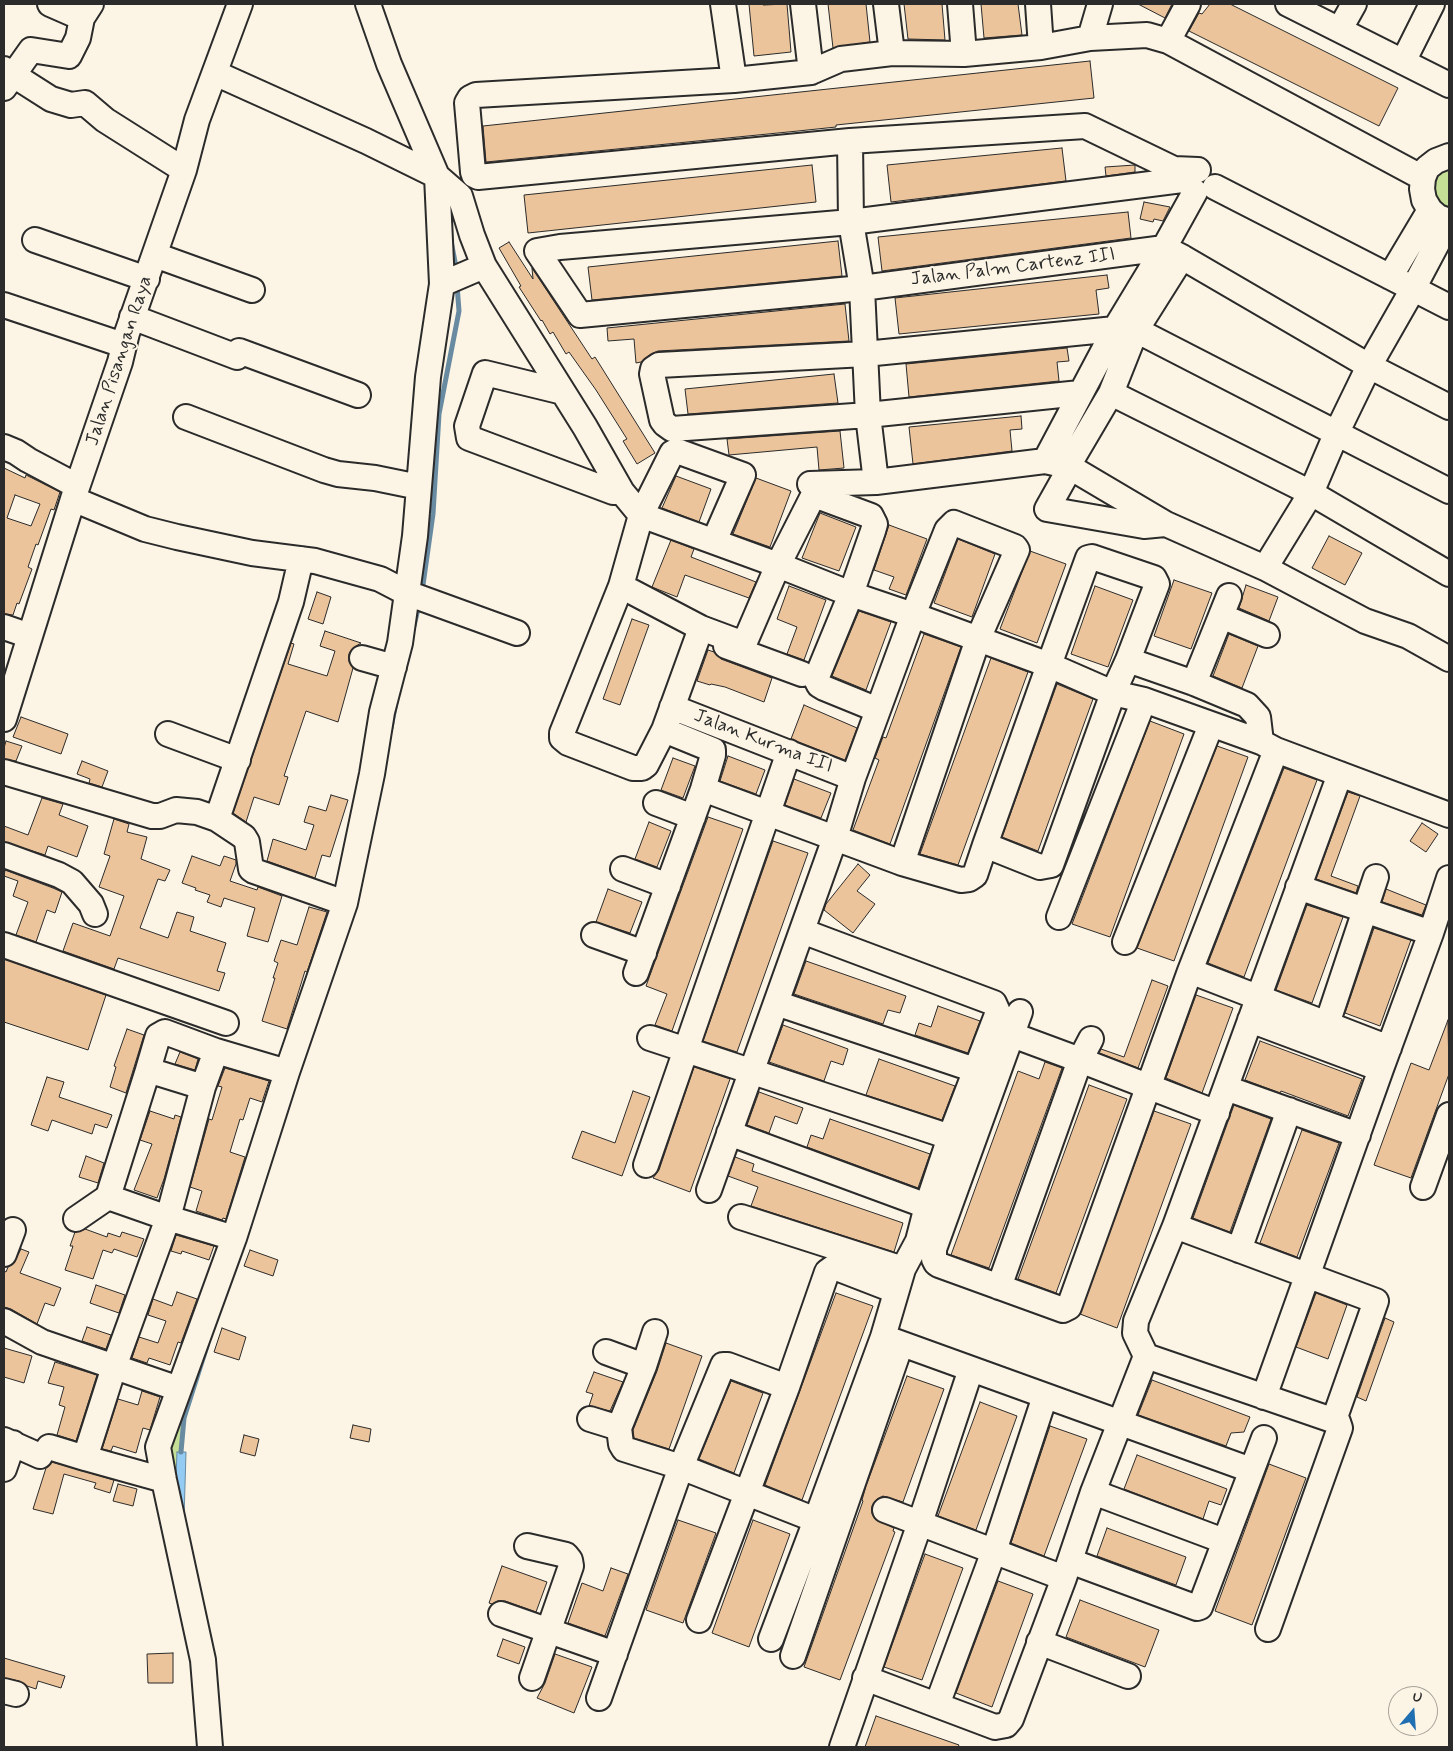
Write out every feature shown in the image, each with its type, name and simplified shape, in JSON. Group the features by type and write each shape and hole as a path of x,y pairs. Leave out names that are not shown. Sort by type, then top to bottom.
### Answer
{"street":[{"path":"50,4 87,11 78,38 69,56 31,50 6,77 51,99 71,105 85,104 105,120 184,170"},
{"path":"210,1747 203,1660 158,1447 234,1238 287,1072 345,903 352,821 400,644 415,536 428,377 442,284 437,176 389,64 368,4"},
{"path":"723,4 734,80"},
{"path":"803,4 811,72"},
{"path":"886,4 892,53"},
{"path":"960,4 964,54"},
{"path":"1038,4 1041,47"},
{"path":"1090,38 1100,4"},
{"path":"1168,41 1188,4"},
{"path":"1288,4 1449,85"},
{"path":"1340,30 1354,4"},
{"path":"1403,62 1432,4"},
{"name":"Jalan Pisangan Raya","path":"4,719 13,656 30,636 75,493 120,362 132,317 184,170 197,120 215,72 233,6"},
{"path":"1423,178 1168,41 1142,34 1090,38 1041,47 964,54 892,53 841,58 811,72 734,80 472,96 467,104 474,174 478,178 850,141 1085,126 1449,306"},
{"path":"215,72 366,141 437,176 460,196 484,266 585,427 622,492 641,515 778,565 850,594 1049,665 1112,693 1144,700 1449,815"},
{"path":"850,141 851,222 862,288 868,415 876,482"},
{"path":"1443,217 1423,195 1423,178 1428,168 1436,161 1449,156"},
{"path":"851,222 1200,182"},
{"path":"1045,461 1080,393 1126,329 1173,253 1200,182"},
{"path":"1390,277 1443,217"},
{"path":"1265,568 1310,493 1369,366 1413,289 1443,217"},
{"name":"Jalan Palm Cartenz III","path":"851,222 560,247 537,252 580,315 862,288 1173,253"},
{"path":"35,240 146,279"},
{"path":"1173,253 1369,366 1449,407"},
{"path":"155,255 252,290"},
{"path":"442,284 484,266"},
{"path":"4,305 123,345"},
{"path":"132,317 237,357 239,351 358,395"},
{"path":"1126,329 1111,394 1069,467 1048,509 1144,526 1166,524"},
{"path":"1080,393 868,415 672,429 662,420 652,374 653,369 659,366 865,354 1126,329 1337,432 1449,491"},
{"path":"563,392 485,373 467,426 469,438 613,492 622,492"},
{"path":"1111,394 1310,493 1449,574"},
{"path":"186,417 324,470 419,487"},
{"path":"4,447 16,452 75,493 145,529 252,553 316,561 380,579 407,593 517,633"},
{"path":"700,632 664,730 646,765 642,768 633,768 568,743 562,738 562,733 621,586 641,515 672,453 677,451 743,476 714,541"},
{"path":"810,484 876,482 1045,461 1069,467 1166,524 1265,568 1365,621 1408,636 1449,659"},
{"path":"700,632 744,644 778,565 812,498 817,496 871,516 875,524 850,594 816,679 819,685 824,688 878,710"},
{"path":"709,1190 835,838 853,778 913,615 947,530 954,523 1015,547 1017,550 978,639 902,863"},
{"path":"703,790 902,863 961,880 969,879 974,875 1088,558 1092,557 1150,576 1157,584 1128,660 1112,693 1051,865 1040,867 985,845"},
{"path":"217,819 291,602 301,559"},
{"path":"621,586 700,632 802,674"},
{"path":"1194,683 1225,606 1267,635"},
{"path":"4,627 30,636"},
{"path":"362,658 394,667"},
{"path":"1020,1012 975,1070 927,1206 926,1245 936,1263 940,1265 1063,1310 1068,1307 1190,971 1269,746 1258,717 1247,705 1194,683 1128,660"},
{"path":"1059,917 1144,700"},
{"name":"Jalan Kurma III","path":"672,707 853,778"},
{"path":"1125,942 1211,725"},
{"path":"594,935 640,963 703,790 714,755 713,750 664,730"},
{"path":"168,734 238,760"},
{"path":"646,1165 789,752"},
{"path":"4,772 152,816 160,816 176,810 197,812 217,819 244,836 254,872 345,903"},
{"path":"1268,1629 1340,1428 1338,1422 1146,1356 1135,1333 1136,1321 1176,1226 1340,774"},
{"path":"656,803 693,817"},
{"path":"4,855 59,874 72,882 91,904 95,914"},
{"path":"623,869 668,886"},
{"path":"1327,1024 1376,877"},
{"path":"1264,1397 1431,934 1449,878"},
{"path":"1298,887 1431,934"},
{"path":"793,1656 892,1340 896,1291 903,1269 926,1245 1003,1032 994,1003 802,931"},
{"path":"4,945 226,1023"},
{"path":"1190,971 1327,1024 1385,1058"},
{"path":"776,1003 975,1070"},
{"path":"1250,1020 1385,1058"},
{"path":"76,1219 108,1196 158,1036 161,1033 165,1032 216,1051 287,1072"},
{"path":"1003,1032 1085,1049 1148,1087 1217,1113"},
{"path":"650,1038 950,1137"},
{"path":"999,1287 1085,1049"},
{"path":"85,1458 114,1368 168,1218 203,1088 216,1051"},
{"path":"148,1070 203,1088"},
{"path":"1226,1088 1358,1135"},
{"path":"1239,1250 1289,1110"},
{"path":"1423,1187 1449,1115"},
{"path":"730,1133 927,1206"},
{"path":"108,1196 168,1218 234,1238"},
{"path":"741,1217 903,1269"},
{"path":"1176,1226 1376,1301 1334,1420"},
{"path":"4,1254 13,1230"},
{"path":"699,1620 787,1387 827,1272 834,1267 838,1268 896,1291"},
{"path":"4,1321 42,1342 178,1389"},
{"path":"655,1332 644,1366 619,1428 621,1444 624,1449 681,1467 816,1520"},
{"path":"892,1340 1251,1470"},
{"path":"771,1639 816,1520 892,1340"},
{"path":"606,1352 644,1366"},
{"path":"865,1678 996,1727 1006,1725 1011,1719 1067,1569 1093,1492 1146,1356"},
{"path":"599,1698 681,1467 723,1365 728,1365 787,1387"},
{"path":"842,1747 920,1523 970,1369"},
{"path":"937,1705 994,1551 1044,1396"},
{"path":"590,1418 619,1428"},
{"path":"885,1510 994,1551 1067,1569 1197,1608 1202,1603 1264,1438"},
{"path":"4,1469 9,1441 45,1452 85,1458 164,1480"},
{"path":"1093,1492 1224,1541"},
{"path":"527,1546 566,1555 570,1560 570,1566 532,1678"},
{"path":"501,1614 615,1654"},
{"path":"1039,1642 1128,1676"}],"green space":[{"path":"1449,156 1449,221 1413,289 1390,277 1430,210 1422,188"},
{"path":"179,1389 189,1402 184,1418 181,1452 177,1453 175,1502 164,1480"}],"water":[{"path":"177,1452 186,1452 184,1519 175,1502"}],"building":[{"path":"749,4 787,4 791,52 754,56"},
{"path":"828,4 866,4 870,42 833,48"},
{"path":"904,4 942,4 945,40 908,39"},
{"path":"981,4 1018,4 1022,35 984,38"},
{"path":"1138,4 1172,4 1165,18"},
{"path":"1210,4 1230,4 1398,88 1379,126 1189,31 1199,13 1202,14"},
{"path":"1090,61 1094,98 836,125 836,127 798,131 486,162 483,126"},
{"path":"1062,148 1066,181 891,202 887,165"},
{"path":"812,165 816,202 528,233 524,195"},
{"path":"1135,165 1135,172 1106,176 1105,167"},
{"path":"1144,202 1170,207 1163,221 1154,219 1153,222 1140,219"},
{"path":"1128,212 1131,238 882,271 878,237"},
{"path":"838,241 842,276 592,300 588,267"},
{"path":"509,242 533,279 532,268 592,359 595,357 655,453 637,464 623,441 627,439 596,390 569,352 566,354 553,332 550,334 519,287 521,286 499,248"},
{"path":"1107,275 1109,288 1096,290 1099,314 899,334 895,298"},
{"path":"845,304 849,341 658,351 641,362 636,363 634,339 608,341 607,328"},
{"path":"1067,348 1069,361 1057,362 1059,381 909,397 906,364"},
{"path":"834,374 838,403 688,414 685,389"},
{"path":"1021,416 1022,429 1010,430 1012,451 913,464 909,427"},
{"path":"840,431 844,468 819,470 817,447 729,455 727,439"},
{"path":"4,468 25,478 26,475 60,492 54,510 51,509 38,545 36,544 28,567 32,569 19,604 17,603 13,615 4,614","holes":["15,495 40,504 31,526 7,518"]},
{"path":"676,476 711,489 699,522 662,508"},
{"path":"756,478 791,491 770,547 733,534"},
{"path":"820,513 856,527 839,571 802,558"},
{"path":"889,525 927,539 906,595 889,589 894,577 874,570"},
{"path":"1329,536 1362,553 1345,585 1312,568"},
{"path":"958,539 995,554 972,617 934,603"},
{"path":"671,540 694,549 691,557 756,582 749,598 685,575 677,597 652,587"},
{"path":"1030,551 1066,564 1037,643 1000,629"},
{"path":"1174,580 1212,593 1191,649 1154,636"},
{"path":"1246,585 1278,597 1269,621 1239,608"},
{"path":"789,586 826,600 804,660 787,654 797,627 777,619"},
{"path":"1095,586 1133,600 1108,667 1071,654"},
{"path":"317,592 331,597 323,624 308,619"},
{"path":"859,611 891,622 866,690 832,676"},
{"path":"632,619 649,625 620,705 603,699"},
{"path":"325,631 361,643 353,648 349,654 349,662 353,668 338,722 306,711 284,776 288,777 279,805 254,797 246,822 233,813 291,643 294,644 288,664 327,676 335,651 320,646"},
{"path":"924,634 961,647 890,844 853,830 879,760 875,758 883,737 886,738"},
{"path":"1229,634 1258,646 1242,688 1213,676"},
{"path":"708,650 714,652 721,659 772,678 764,702 725,687 697,681"},
{"path":"991,658 1028,672 958,865 920,854"},
{"path":"1057,684 1093,699 1038,851 1002,837"},
{"path":"804,705 857,728 845,760 791,739"},
{"path":"21,717 68,734 61,754 13,737"},
{"path":"1150,721 1184,734 1110,937 1072,924"},
{"path":"6,741 22,746 16,761 4,759"},
{"path":"1217,746 1248,757 1174,961 1137,948"},
{"path":"728,756 765,770 756,794 720,781"},
{"path":"673,758 695,766 683,798 661,790"},
{"path":"82,761 108,771 102,787 89,783 90,779 77,774"},
{"path":"1284,768 1317,780 1244,977 1208,963"},
{"path":"794,779 831,793 821,818 785,805"},
{"path":"1348,792 1360,796 1331,876 1358,886 1356,893 1316,879"},
{"path":"331,795 348,800 330,857 322,855 315,878 267,861 273,839 306,850 314,825 304,822 309,806 326,811"},
{"path":"42,798 63,804 59,815 88,826 77,857 48,846 45,855 4,842 4,826 28,835"},
{"path":"708,817 743,829 672,1031 655,1025 667,994 646,986"},
{"path":"114,819 129,824 127,832 147,837 141,859 170,870 165,881 158,879 140,928 168,938 177,912 194,917 190,931 226,943 217,971 225,973 219,991 118,958 114,969 63,951 73,923 110,936 124,896 99,887 110,856 104,854"},
{"path":"649,822 671,831 657,867 635,859"},
{"path":"1422,823 1438,834 1426,852 1410,841"},
{"path":"773,841 808,853 737,1052 703,1041"},
{"path":"192,856 220,866 224,856 236,860 230,881 257,890 258,887 282,896 268,942 247,936 255,908 224,898 221,907 207,902 210,895 182,883"},
{"path":"858,864 870,875 857,891 875,904 853,933 824,910 826,904"},
{"path":"5,870 62,892 55,913 47,910 36,942 16,935 28,902 13,896 18,881 4,876"},
{"path":"608,889 642,902 630,933 596,922"},
{"path":"1386,889 1426,905 1422,915 1382,902"},
{"path":"1307,905 1343,917 1312,1003 1276,990"},
{"path":"309,907 327,912 307,972 305,971 287,1029 262,1021 275,978 273,978 278,963 274,961 281,940 297,945"},
{"path":"1374,928 1411,940 1380,1026 1345,1013"},
{"path":"4,959 106,995 88,1050 4,1022"},
{"path":"806,961 906,996 900,1013 888,1010 883,1024 794,994"},
{"path":"1152,980 1168,986 1138,1068 1099,1053 1101,1049 1124,1057"},
{"path":"1196,995 1233,1008 1202,1093 1166,1078"},
{"path":"938,1006 980,1021 968,1053 915,1035 919,1023 931,1027"},
{"path":"1448,1020 1449,1074 1411,1178 1374,1165 1411,1063 1429,1070"},
{"path":"783,1025 848,1049 843,1065 831,1061 824,1081 769,1062"},
{"path":"127,1029 144,1035 126,1093 110,1087 116,1067 114,1066"},
{"path":"1260,1041 1362,1079 1348,1116 1245,1080"},
{"path":"180,1052 198,1059 195,1070 175,1064"},
{"path":"879,1059 955,1086 942,1120 866,1095"},
{"path":"1045,1062 1062,1068 989,1268 951,1255 1018,1071 1039,1079"},
{"path":"694,1067 730,1079 690,1192 653,1178 659,1170"},
{"path":"225,1068 269,1081 262,1102 250,1098 243,1120 240,1119 230,1152 245,1157 226,1219 223,1218 222,1220 196,1211 202,1191 190,1187 209,1119 212,1120 222,1087 218,1086"},
{"path":"47,1077 64,1082 59,1097 112,1115 107,1128 95,1124 92,1134 52,1120 48,1131 31,1125"},
{"path":"1089,1085 1127,1099 1056,1293 1018,1279"},
{"path":"633,1091 650,1097 622,1176 572,1158 582,1131 615,1143"},
{"path":"759,1092 803,1108 797,1124 775,1116 769,1133 747,1125"},
{"path":"1234,1105 1271,1119 1230,1232 1193,1218"},
{"path":"150,1111 174,1119 175,1115 181,1117 157,1198 134,1190 152,1144 140,1140"},
{"path":"1154,1111 1191,1124 1117,1328 1080,1314"},
{"path":"830,1119 930,1154 918,1188 807,1147 811,1135 823,1139"},
{"path":"1302,1130 1339,1143 1297,1257 1260,1243"},
{"path":"86,1156 104,1163 98,1183 79,1177"},
{"path":"735,1157 754,1164 752,1171 903,1223 894,1252 751,1206 758,1187 728,1176"},
{"path":"85,1229 107,1237 108,1233 120,1237 122,1232 144,1239 137,1257 114,1249 112,1253 103,1250 93,1279 65,1270 73,1246 70,1246 75,1232"},
{"path":"176,1235 214,1246 209,1260 182,1251 181,1254 171,1251"},
{"path":"21,1249 29,1252 20,1273 61,1288 54,1306 45,1303 37,1324 4,1307 4,1271 6,1272 8,1267 13,1264"},
{"path":"250,1250 278,1260 273,1276 244,1266"},
{"path":"96,1285 125,1295 119,1313 90,1303"},
{"path":"177,1292 197,1299 181,1343 178,1342 170,1365 149,1358 147,1363 132,1358 139,1337 158,1343 166,1321 148,1315 153,1299 172,1306"},
{"path":"836,1293 873,1306 802,1500 765,1485"},
{"path":"1316,1293 1347,1305 1328,1359 1296,1347"},
{"path":"1385,1318 1394,1322 1366,1401 1357,1397"},
{"path":"87,1327 111,1335 106,1349 82,1341"},
{"path":"222,1328 246,1337 239,1360 214,1352"},
{"path":"666,1343 702,1356 669,1449 634,1438 633,1430 657,1371"},
{"path":"4,1348 32,1356 24,1383 4,1377"},
{"path":"55,1362 97,1375 76,1441 57,1435 65,1407 59,1405 64,1387 48,1383"},
{"path":"594,1372 623,1382 610,1411 589,1406 593,1394 586,1392"},
{"path":"907,1376 944,1389 903,1502 883,1496 877,1499 872,1506 872,1513 875,1519 894,1528 893,1531 895,1532 840,1680 804,1667 863,1501 866,1486"},
{"path":"1152,1380 1250,1417 1244,1432 1231,1433 1226,1446 1138,1415"},
{"path":"731,1381 763,1393 734,1473 699,1459"},
{"path":"142,1391 160,1397 150,1430 143,1428 136,1453 113,1446 111,1451 102,1449 118,1399 138,1405"},
{"path":"980,1402 1017,1416 976,1530 938,1516"},
{"path":"353,1425 371,1429 369,1442 350,1438"},
{"path":"1050,1426 1087,1439 1044,1556 1011,1543"},
{"path":"244,1435 259,1439 255,1456 240,1452"},
{"path":"1137,1455 1227,1489 1221,1505 1209,1501 1203,1519 1124,1489"},
{"path":"52,1462 114,1480 110,1493 94,1488 96,1483 64,1474 53,1514 33,1509 46,1468"},
{"path":"1269,1464 1306,1478 1252,1625 1215,1611"},
{"path":"118,1484 137,1489 133,1506 113,1501"},
{"path":"678,1520 716,1533 683,1623 646,1610"},
{"path":"753,1520 790,1534 749,1647 712,1633"},
{"path":"1107,1528 1186,1557 1176,1585 1097,1556"},
{"path":"925,1554 963,1568 922,1680 884,1667"},
{"path":"502,1566 547,1582 536,1612 505,1601 489,1603"},
{"path":"611,1568 628,1574 605,1636 568,1623 582,1583 603,1591"},
{"path":"998,1581 1033,1594 992,1707 956,1693"},
{"path":"1080,1600 1159,1630 1145,1667 1066,1637"},
{"path":"503,1639 525,1647 519,1664 497,1656"},
{"path":"173,1653 173,1683 148,1683 147,1654"},
{"path":"555,1654 592,1667 574,1713 537,1698 545,1683"},
{"path":"4,1658 65,1676 61,1688 38,1681 36,1689 19,1681 4,1678"},
{"path":"876,1716 959,1745 958,1747 865,1747"}],"waterway":[{"path":"451,241 457,272"},
{"path":"422,592 433,514 439,414 459,311 457,285"},
{"path":"414,626 419,605"},
{"path":"391,728 396,702"},
{"path":"181,1452 184,1418 207,1346"}]}
